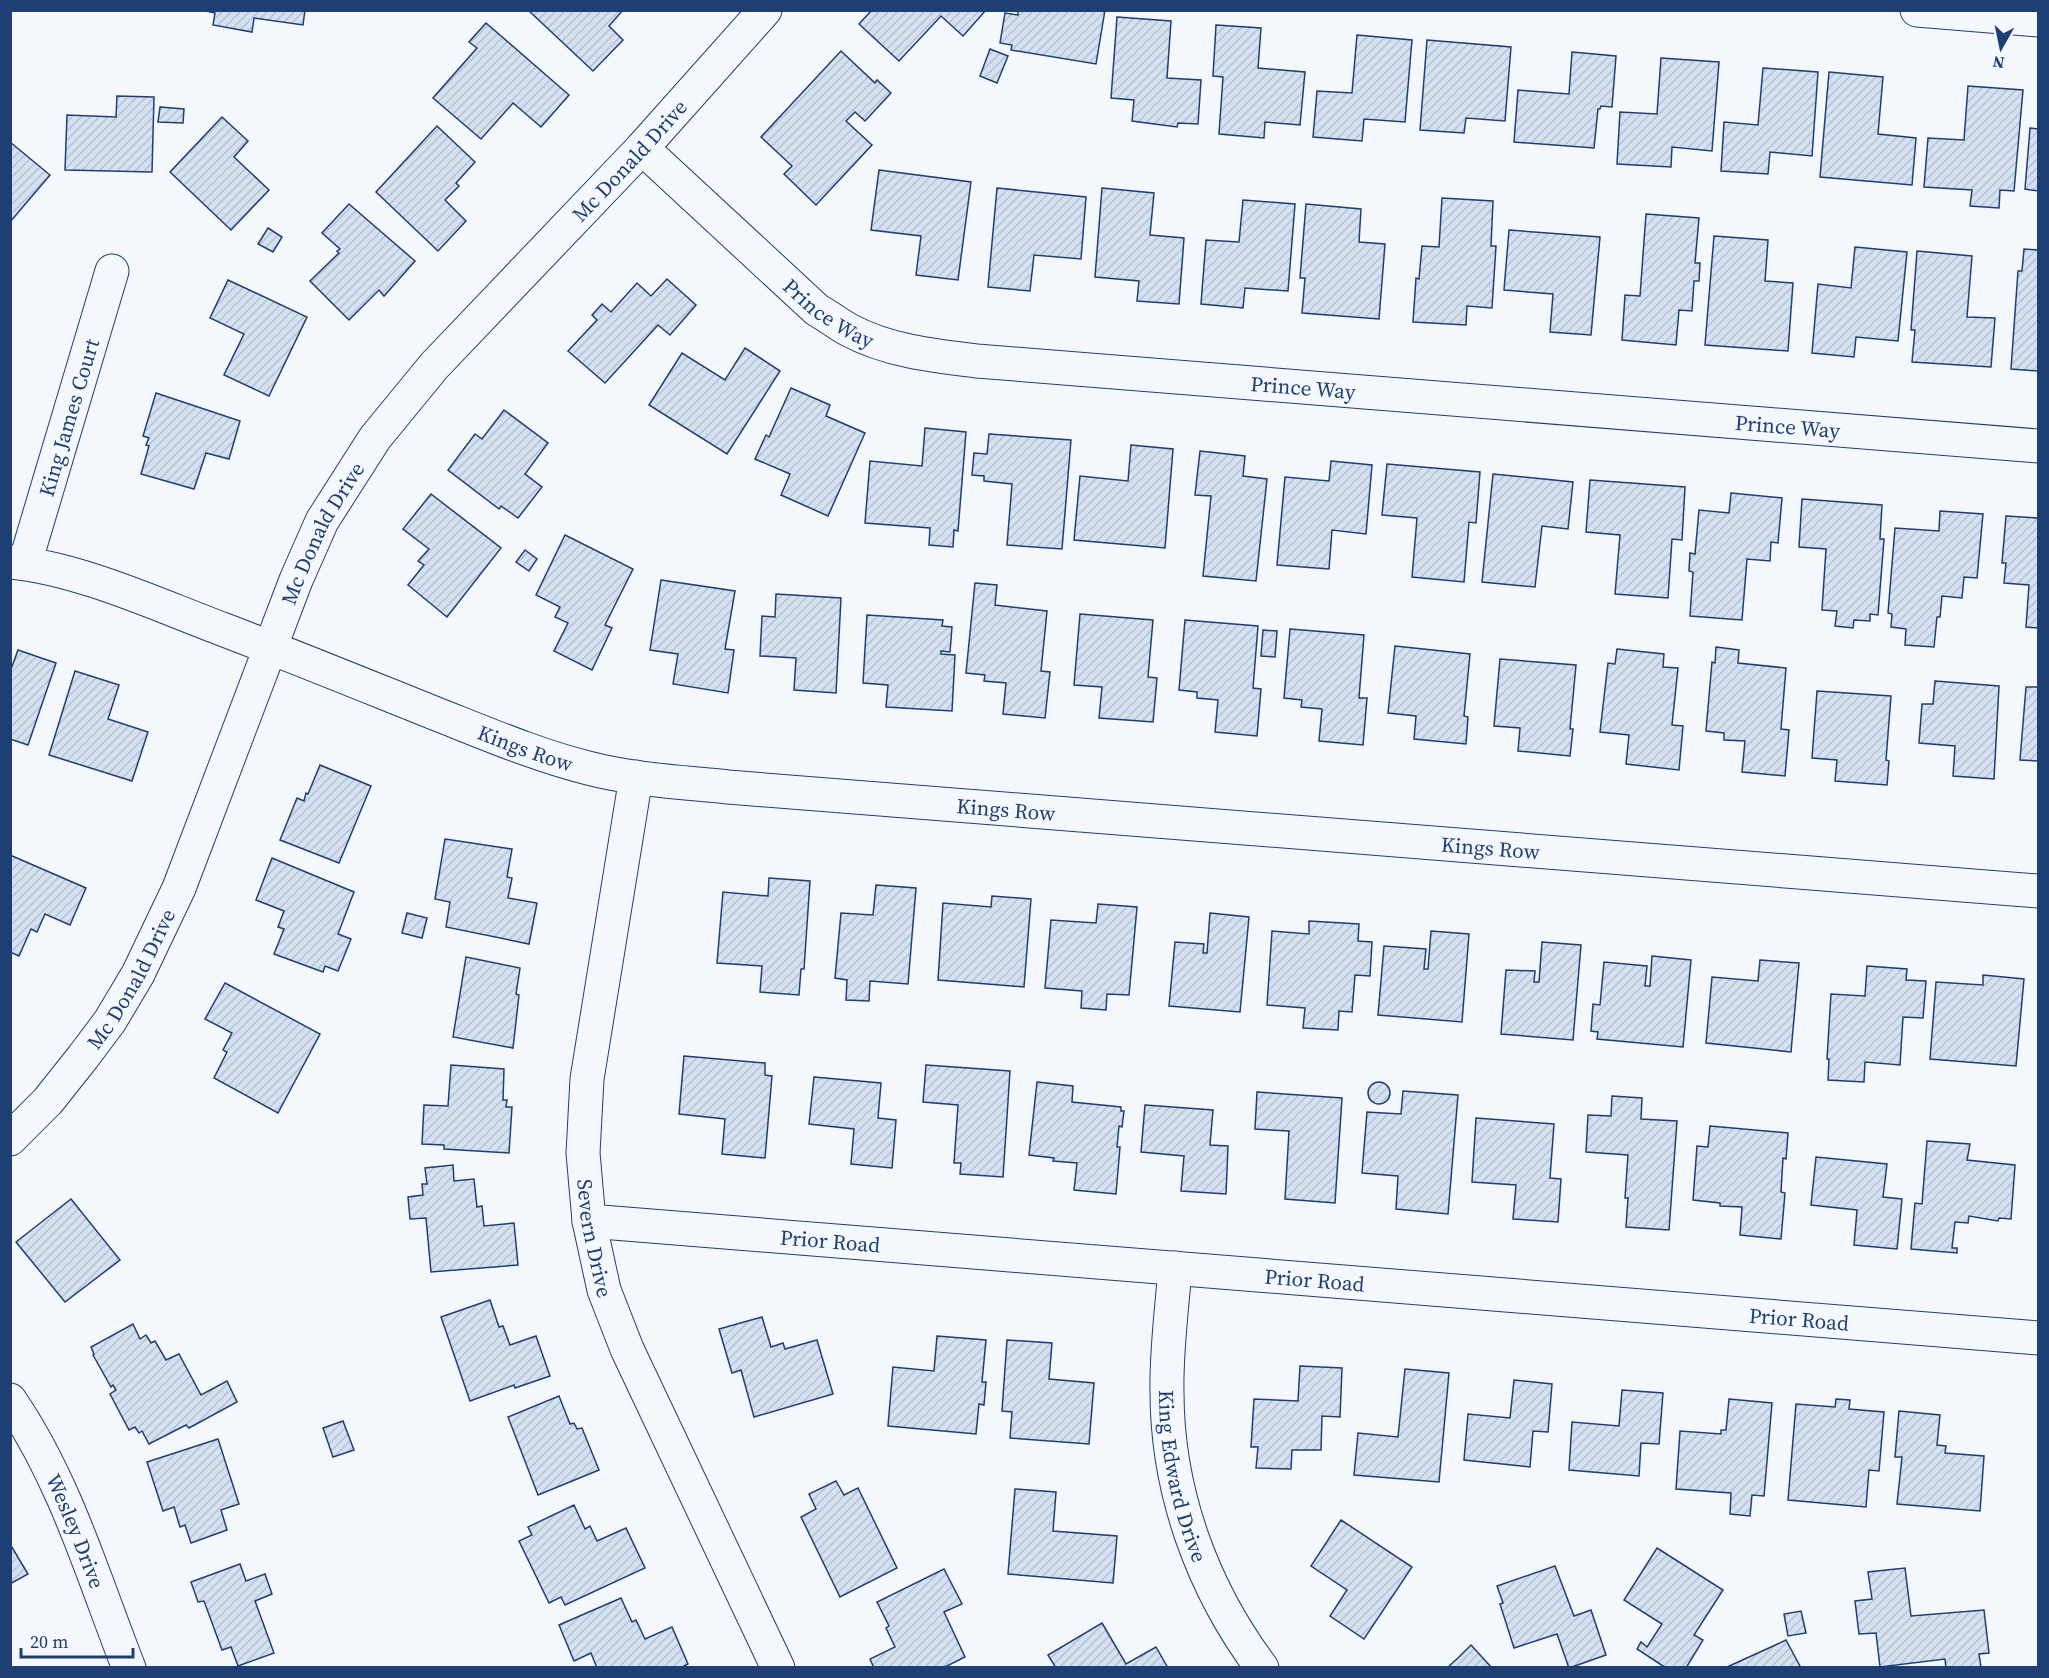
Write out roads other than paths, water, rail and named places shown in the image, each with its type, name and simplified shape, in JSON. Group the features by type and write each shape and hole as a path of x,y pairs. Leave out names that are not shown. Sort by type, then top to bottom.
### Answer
{"street":[{"name":"Mc Donald Drive","path":"10,1139 48,1101 83,1057 110,1021 138,974 179,888 296,580 322,521 375,438 434,366 642,148 765,10"},
{"path":"1917,10 2038,20"},
{"name":"Prince Way","path":"642,148 817,310 850,331 888,345 930,355 977,361 2038,446"},
{"name":"King James Court","path":"18,562 112,271"},
{"name":"Kings Row","path":"18,562 104,585 270,647 528,749 589,768 636,777 728,788 2038,891"},
{"name":"Severn Drive","path":"636,777 587,1079 583,1153 589,1221 604,1290 627,1349 778,1668"},
{"name":"Prior Road","path":"589,1221 2038,1338"},
{"name":"King Edward Drive","path":"1175,1268 1167,1391 1172,1460 1188,1527 1211,1586 1242,1641 1262,1668"},
{"name":"Wesley Drive","path":"13,1410 38,1445 76,1524 129,1668"}]}
